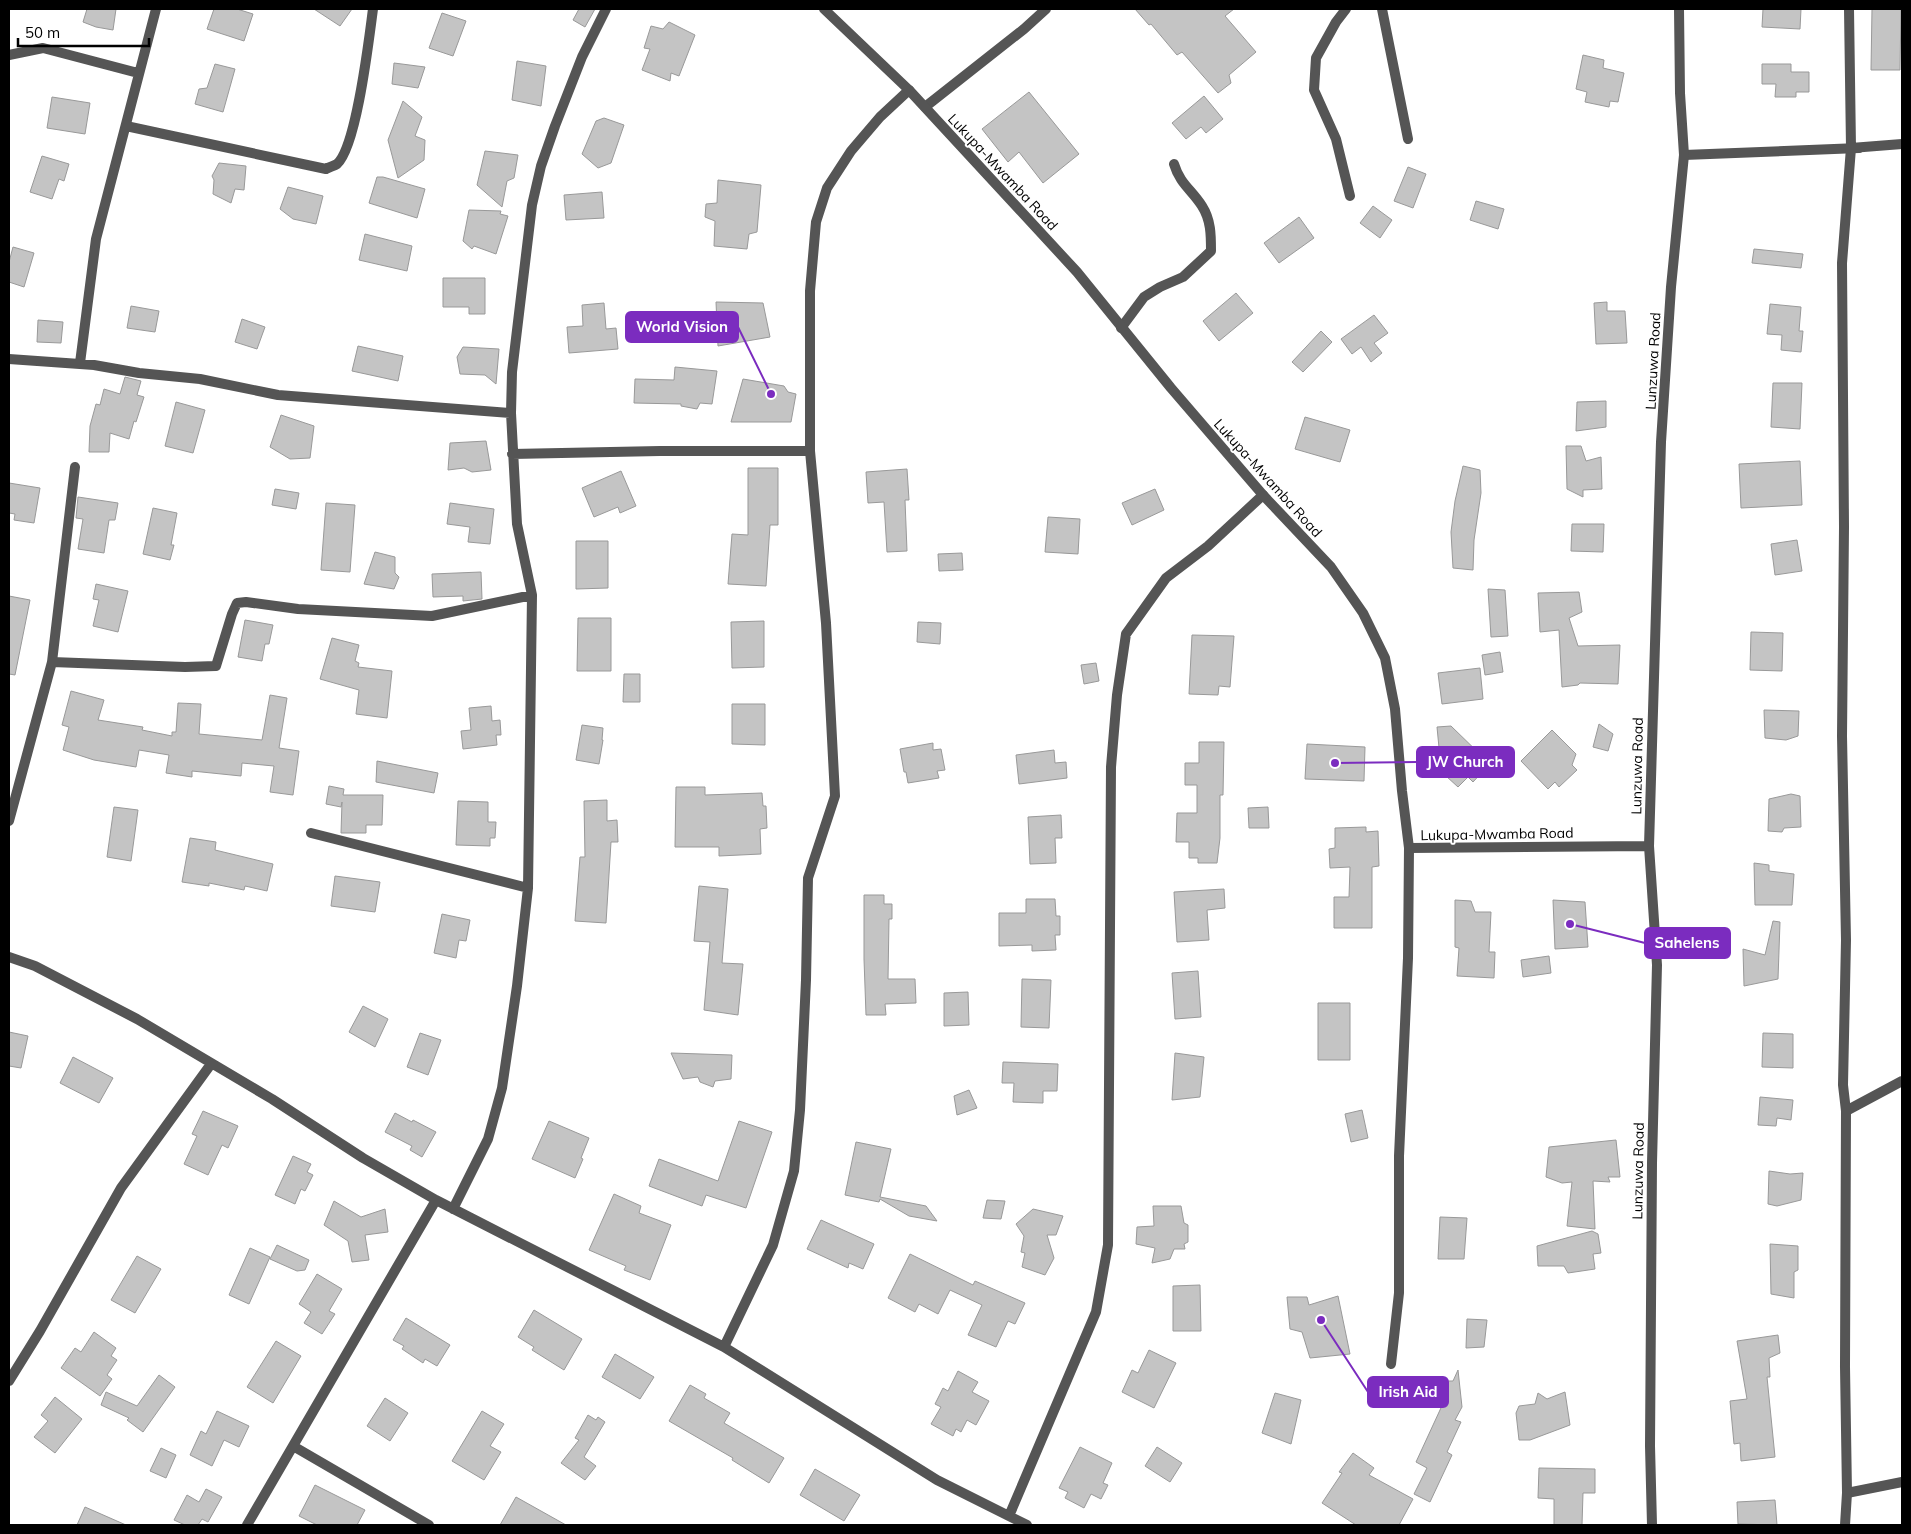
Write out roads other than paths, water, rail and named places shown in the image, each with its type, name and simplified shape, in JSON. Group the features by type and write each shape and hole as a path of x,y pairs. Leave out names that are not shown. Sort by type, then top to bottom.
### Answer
{"street":[{"path":"80,363 96,239 156,9"},
{"path":"126,126 326,169 337,163 350,136 363,83 373,9"},
{"path":"453,1209 488,1139 502,1088 517,986 528,888 532,594 517,524 511,413 512,372 531,214 541,166 582,57 606,9"},
{"name":"Lukupa-Mwamba Road","path":"824,9 909,90 1077,272 1263,495 1330,567 1363,613 1385,658 1395,709 1409,848 1649,846"},
{"path":"925,107 1024,29 1046,9"},
{"path":"1346,9 1336,22 1316,58 1314,90 1336,139 1350,196"},
{"path":"1382,9 1408,139"},
{"name":"Lunzuwa Road","path":"1652,1525 1650,1446 1652,1163 1657,965 1649,846 1661,442 1671,287 1684,156 1680,93 1679,9"},
{"path":"1845,1525 1847,1493 1844,1367 1846,1111 1843,1085 1846,940 1842,736 1844,528 1842,263 1851,148 1849,9"},
{"path":"9,55 43,48 138,73"},
{"path":"724,1347 773,1246 794,1171 801,1080 808,878 835,796 826,623 810,451 810,291 816,222 827,188 851,151 880,117 909,90"},
{"path":"1684,156 1902,144"},
{"path":"1851,148 1902,148"},
{"path":"1122,328 1144,297 1160,287 1183,277 1211,251 1211,229 1202,206 1177,176 1174,164"},
{"path":"9,359 80,363 200,379 278,395 511,413"},
{"path":"512,454 660,451 810,451"},
{"path":"9,821 52,662 75,467"},
{"path":"1009,1516 1096,1312 1108,1245 1111,767 1117,695 1126,634 1166,578 1208,546 1263,495"},
{"path":"52,662 186,668 216,666 237,603 246,602 298,609 432,616 532,594"},
{"path":"311,833 528,888"},
{"path":"1391,1364 1399,1293 1399,1156 1408,958 1409,848"},
{"path":"9,957 35,966 137,1019 272,1099 363,1158 436,1200 724,1347 938,1480 1026,1525"},
{"path":"9,1382 121,1188 211,1064"},
{"path":"1846,1111 1902,1081"},
{"path":"247,1525 436,1200"},
{"path":"292,1446 429,1525"},
{"path":"1847,1493 1902,1482"}],"place":[{"name":"World Vision","path":"771,394"},
{"name":"JW Church","path":"1335,763"},
{"name":"Sahelens","path":"1570,924"},
{"name":"Irish Aid","path":"1321,1320"}]}
